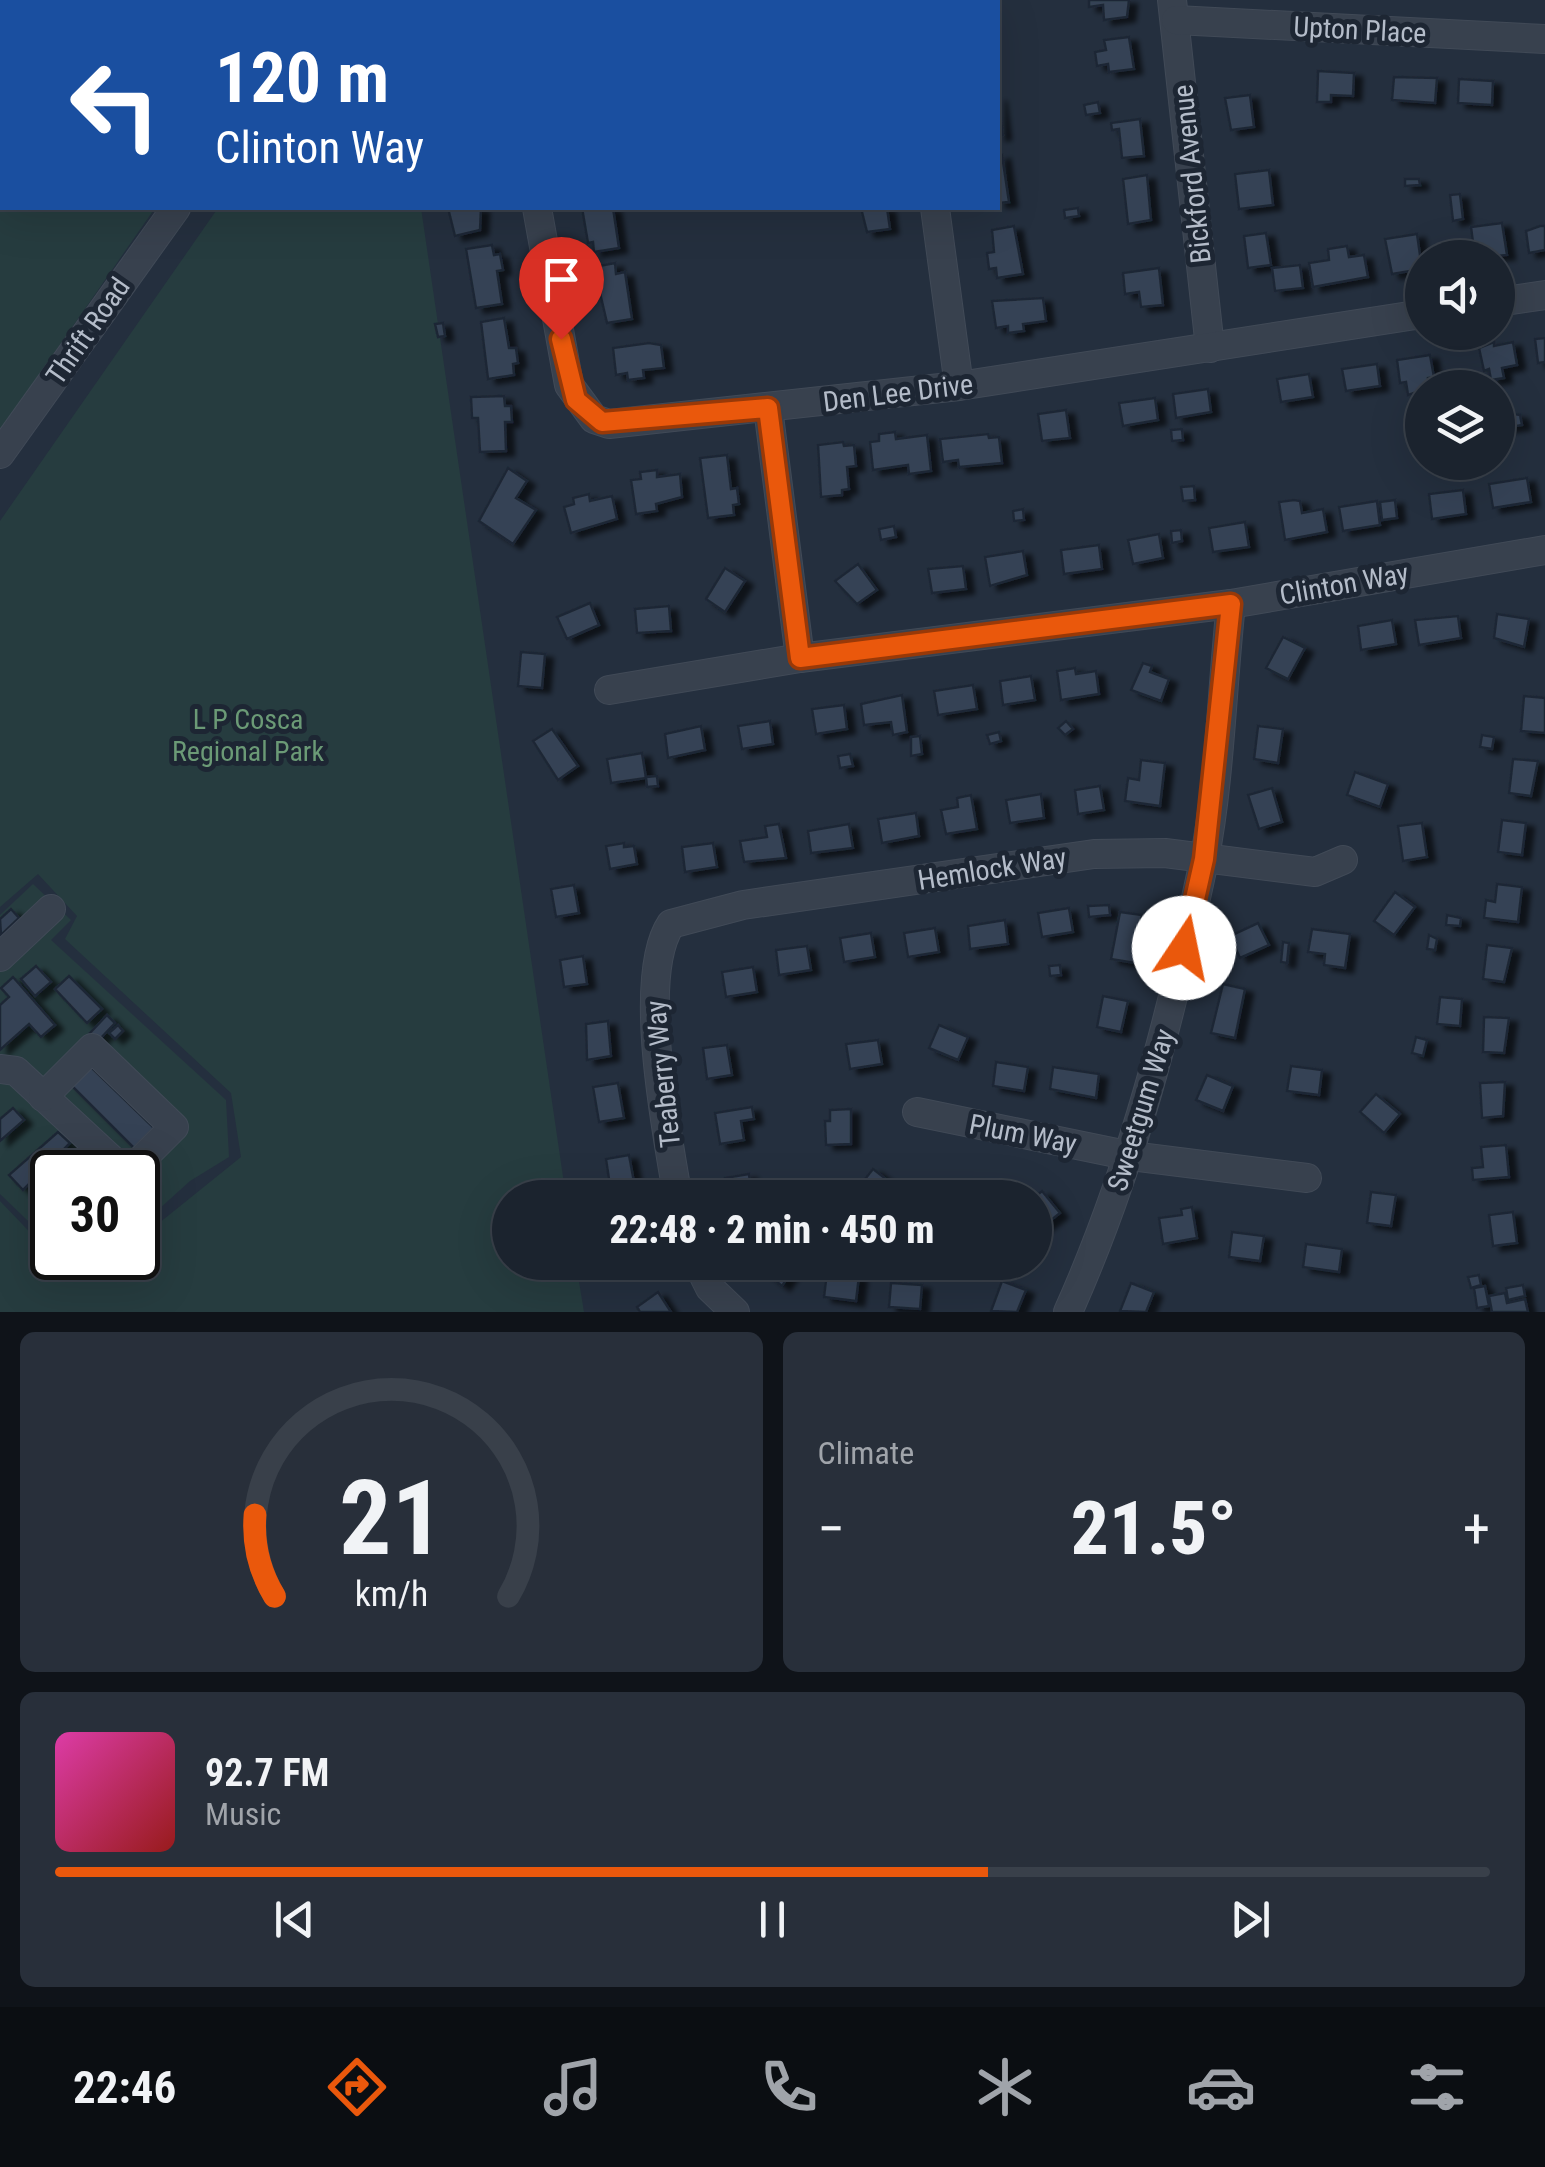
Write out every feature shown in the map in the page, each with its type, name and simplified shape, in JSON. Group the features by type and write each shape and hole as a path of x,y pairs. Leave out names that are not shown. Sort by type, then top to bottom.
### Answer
{"street":[{"name":"Upton Place","path":"1174,10 1545,40"},
{"name":"Bickford Avenue","path":"1174,10 1210,348"},
{"name":"Thrift Road","path":"0,454 175,210"},
{"name":"Den Lee Drive","path":"538,210 569,385 594,419 609,424 959,386 1405,317"},
{"path":"936,210 959,386"},
{"path":"1515,299 1545,295"},
{"path":"768,408 800,658"},
{"name":"Clinton Way","path":"609,690 800,658 1231,604 1545,550"},
{"name":"Sweetgum Way","path":"1068,1312 1130,1156 1176,992 1204,859 1231,604"},
{"name":"Hemlock Way","path":"658,951 671,924 744,905 1063,857 1126,852 1315,872 1342,860"},
{"path":"0,957 51,909"},
{"name":"Teaberry Way","path":"658,951 655,1012 676,1180"},
{"path":"43,1097 92,1048 174,1127 150,1150"},
{"path":"0,1069 16,1071 102,1150"},
{"name":"Plum Way","path":"917,1112 1130,1156 1307,1178"},
{"path":"706,1280 735,1312"}],"green space":[{"path":"0,210 154,210 0,431"},
{"name":"L P Cosca Regional Park","path":"217,210 421,210 564,1180 492,1180 492,1280 579,1280 584,1312 0,1312 0,1201 30,1232 30,1280 160,1280 160,1222 241,1157 231,1093 65,939 77,916 38,874 0,907 0,521"},
{"path":"33,884 71,920 51,940 226,1100 229,1157 190,1181 160,1208 160,1150 30,1150 30,1223 0,1194 0,915"}],"building":[{"path":"1089,0 1129,0 1127,17 1104,20 1103,5 1089,7"},
{"path":"1129,37 1134,69 1109,72 1108,64 1097,66 1095,52 1106,50 1104,40"},
{"path":"1318,71 1354,73 1353,96 1331,95 1331,102 1317,102"},
{"path":"1394,77 1437,78 1435,103 1392,100"},
{"path":"1459,79 1493,81 1492,105 1458,103"},
{"path":"1250,95 1254,127 1231,130 1225,98"},
{"path":"1098,102 1100,113 1086,115 1084,105"},
{"path":"1140,119 1144,156 1122,158 1119,129 1112,130 1111,123"},
{"path":"1002,155 1009,202 1000,203"},
{"path":"1269,170 1273,205 1239,209 1235,174"},
{"path":"1147,175 1151,220 1128,224 1123,179"},
{"path":"1405,179 1419,179 1420,185 1405,186"},
{"path":"1460,194 1463,219 1453,221 1450,195"},
{"path":"1078,208 1079,216 1065,218 1064,210"},
{"path":"448,210 481,210 480,230 455,236"},
{"path":"582,210 613,210 619,248 594,252 593,242 588,243"},
{"path":"862,210 887,210 890,229 867,232"},
{"path":"1502,223 1505,240 1473,240 1471,227"},
{"path":"1014,226 1023,274 997,278 996,268 989,269 987,253 994,252 992,230"},
{"path":"1545,226 1545,250 1529,253 1526,231"},
{"path":"1266,233 1271,265 1248,268 1244,236"},
{"path":"1417,234 1418,240 1405,240 1405,272 1392,274 1385,239"},
{"path":"492,245 494,255 500,254 503,270 497,271 502,304 476,308 466,249"},
{"path":"1347,246 1349,257 1364,255 1368,277 1313,287 1309,263 1329,260 1328,249"},
{"path":"615,263 616,274 625,272 632,319 607,323 594,267"},
{"path":"1300,265 1303,288 1275,291 1272,268"},
{"path":"1159,268 1163,305 1141,307 1139,292 1125,294 1123,273"},
{"path":"1043,298 1046,321 1023,324 1024,331 1008,333 1008,326 996,328 992,301"},
{"path":"504,318 509,348 516,348 518,363 513,364 514,375 488,379 481,322"},
{"path":"443,323 445,336 438,337 435,324"},
{"path":"1545,338 1545,362 1538,363 1535,339"},
{"path":"661,345 664,368 643,370 644,378 628,380 627,373 616,375 613,348"},
{"path":"1479,350 1514,350 1517,365 1484,370"},
{"path":"1430,355 1433,370 1405,370 1405,382 1400,383 1397,360"},
{"path":"1377,364 1380,386 1346,391 1342,369"},
{"path":"1309,374 1313,397 1281,402 1277,379"},
{"path":"1208,389 1211,412 1176,418 1173,394"},
{"path":"504,396 505,406 511,406 512,422 505,422 506,451 480,452 478,418 472,418 471,397"},
{"path":"1155,398 1158,420 1123,426 1119,403"},
{"path":"1066,410 1070,438 1042,441 1038,414"},
{"path":"1515,414 1520,415 1522,425 1515,426"},
{"path":"1182,429 1183,440 1172,441 1171,430"},
{"path":"895,432 896,439 927,435 931,471 909,474 908,465 873,470 870,442 879,441 879,434"},
{"path":"988,434 989,438 999,437 1002,463 959,467 958,460 943,462 940,439"},
{"path":"843,442 844,446 854,445 856,466 847,467 849,489 842,490 842,495 821,497 818,445"},
{"path":"727,455 731,489 737,488 739,504 733,505 734,515 708,518 700,458"},
{"path":"508,468 527,481 516,498 536,510 513,544 479,521"},
{"path":"657,470 657,477 680,474 682,497 656,504 657,511 636,514 631,480 641,479 640,472"},
{"path":"1527,478 1531,502 1493,508 1489,484"},
{"path":"1194,486 1195,500 1183,501 1181,487"},
{"path":"1463,490 1466,514 1432,519 1429,494"},
{"path":"589,494 590,501 612,496 617,519 571,533 564,507 574,504 573,498"},
{"path":"1395,500 1397,518 1382,520 1380,502"},
{"path":"1300,501 1302,513 1323,509 1327,532 1285,540 1279,502"},
{"path":"1377,501 1380,525 1343,531 1339,507"},
{"path":"1023,509 1024,520 1014,521 1013,511"},
{"path":"1245,522 1249,547 1213,552 1209,528"},
{"path":"894,526 896,537 881,540 879,529"},
{"path":"1181,530 1182,541 1172,543 1171,531"},
{"path":"1159,534 1163,558 1133,564 1128,540"},
{"path":"1099,545 1102,569 1064,574 1061,550"},
{"path":"1023,551 1027,575 990,586 985,557"},
{"path":"858,564 877,590 857,604 835,581"},
{"path":"963,566 966,589 932,593 928,569"},
{"path":"725,568 745,581 725,612 706,599"},
{"path":"590,603 599,625 567,639 557,617"},
{"path":"669,606 671,631 637,633 635,609"},
{"path":"1497,614 1529,619 1524,647 1494,638"},
{"path":"1458,616 1461,638 1419,645 1415,620"},
{"path":"1392,620 1396,644 1361,650 1358,626"},
{"path":"1283,637 1305,648 1288,679 1266,668"},
{"path":"521,652 545,654 542,688 518,686"},
{"path":"1143,663 1152,666 1150,672 1169,679 1161,701 1131,690"},
{"path":"1075,668 1076,674 1096,671 1099,694 1061,700 1057,671"},
{"path":"1031,676 1035,700 1003,705 1000,681"},
{"path":"973,685 977,709 938,715 934,691"},
{"path":"902,695 907,732 893,735 891,722 864,725 861,704"},
{"path":"1524,696 1545,698 1545,733 1521,731"},
{"path":"844,705 847,729 816,734 812,709"},
{"path":"770,721 773,744 742,749 738,726"},
{"path":"1066,721 1073,729 1065,735 1058,728"},
{"path":"701,726 705,750 668,758 665,734"},
{"path":"1258,726 1283,729 1278,763 1254,759"},
{"path":"552,729 578,766 558,780 533,741"},
{"path":"999,732 1001,741 990,744 987,735"},
{"path":"1482,735 1494,737 1492,749 1480,747"},
{"path":"920,736 922,754 911,756 911,737"},
{"path":"642,753 646,778 611,783 607,759"},
{"path":"850,754 853,766 840,768 838,756"},
{"path":"1513,759 1538,761 1531,796 1509,793"},
{"path":"1141,760 1165,763 1160,806 1125,801 1128,778 1139,780"},
{"path":"1355,772 1388,784 1380,807 1347,795"},
{"path":"657,776 658,786 647,787 646,777"},
{"path":"1100,786 1104,810 1078,814 1075,790"},
{"path":"1272,788 1282,822 1259,829 1248,795"},
{"path":"1041,794 1044,818 1010,823 1006,800"},
{"path":"971,795 977,829 946,834 941,810 958,807 957,798"},
{"path":"916,813 919,836 882,843 878,819"},
{"path":"1502,820 1526,823 1522,855 1498,852"},
{"path":"1422,823 1427,857 1403,861 1398,826"},
{"path":"779,824 786,858 744,862 740,841 767,837 765,826"},
{"path":"849,824 853,848 811,853 808,831"},
{"path":"624,843 624,847 634,846 637,864 610,869 606,846"},
{"path":"713,843 717,867 685,872 682,847"},
{"path":"1497,884 1522,887 1518,922 1484,918 1486,900 1495,902"},
{"path":"574,885 579,913 556,917 551,889"},
{"path":"1395,892 1415,907 1394,935 1374,921"},
{"path":"1109,905 1110,915 1089,917 1088,906"},
{"path":"1069,908 1073,932 1042,937 1038,913"},
{"path":"11,909 19,918 1,935 0,919"},
{"path":"1120,912 1142,915 1135,963 1111,959"},
{"path":"1447,915 1461,918 1460,926 1446,925"},
{"path":"1005,920 1008,944 970,949 968,926"},
{"path":"1258,923 1269,945 1240,958 1230,936"},
{"path":"935,928 939,952 908,957 904,933"},
{"path":"1312,929 1350,934 1345,968 1324,965 1325,954 1308,952"},
{"path":"871,933 875,957 844,962 840,938"},
{"path":"1429,935 1437,939 1435,950 1427,949"},
{"path":"1283,942 1289,943 1287,963 1281,962"},
{"path":"1487,945 1512,948 1504,982 1483,979"},
{"path":"807,946 811,970 779,975 776,950"},
{"path":"583,956 587,984 564,987 560,960"},
{"path":"1060,965 1061,975 1050,976 1049,966"},
{"path":"36,966 51,982 35,996 21,979"},
{"path":"753,967 757,992 726,997 722,972"},
{"path":"69,976 102,1009 87,1023 55,989"},
{"path":"13,977 55,1025 41,1037 29,1024 0,1050 0,1005 9,997 1,988"},
{"path":"1223,984 1245,989 1235,1038 1211,1033"},
{"path":"1103,996 1128,1001 1121,1032 1097,1027"},
{"path":"1440,997 1462,999 1460,1026 1437,1024"},
{"path":"107,1015 115,1023 98,1041 90,1033"},
{"path":"1484,1017 1509,1018 1504,1053 1483,1052"},
{"path":"608,1021 611,1056 587,1060 586,1024"},
{"path":"118,1025 123,1031 115,1039 109,1033"},
{"path":"939,1025 968,1037 958,1060 929,1048"},
{"path":"1416,1037 1427,1040 1423,1056 1412,1053"},
{"path":"878,1040 882,1064 850,1069 846,1044"},
{"path":"727,1045 732,1075 707,1079 703,1048"},
{"path":"996,1062 1028,1067 1024,1091 993,1086"},
{"path":"90,1066 154,1128 134,1148 71,1085"},
{"path":"1291,1066 1322,1070 1319,1095 1287,1091"},
{"path":"1053,1067 1099,1074 1096,1098 1050,1089"},
{"path":"1207,1075 1233,1086 1223,1111 1196,1100"},
{"path":"1505,1082 1503,1116 1482,1118 1480,1083"},
{"path":"618,1083 624,1118 599,1122 593,1087"},
{"path":"1376,1094 1400,1114 1384,1133 1360,1112"},
{"path":"752,1107 754,1119 741,1121 744,1140 720,1144 715,1113"},
{"path":"13,1108 24,1120 0,1141 0,1119"},
{"path":"851,1109 851,1144 826,1145 825,1121 830,1121 830,1110"},
{"path":"58,1132 70,1143 63,1150 37,1150"},
{"path":"1506,1145 1509,1177 1473,1180 1472,1168 1483,1167 1481,1147"},
{"path":"629,1155 634,1180 609,1180 606,1159"},
{"path":"30,1157 30,1183 23,1190 9,1175"},
{"path":"873,1169 887,1180 864,1180"},
{"path":"749,1174 750,1180 725,1180"},
{"path":"1371,1192 1396,1195 1391,1226 1367,1223"},
{"path":"1052,1203 1060,1213 1052,1219"},
{"path":"1192,1207 1197,1238 1163,1244 1159,1218 1182,1215 1181,1209"},
{"path":"1513,1212 1517,1243 1493,1246 1489,1215"},
{"path":"1232,1232 1264,1236 1260,1261 1229,1257"},
{"path":"1306,1244 1342,1249 1339,1272 1303,1267"},
{"path":"1479,1275 1481,1285 1471,1288 1468,1277"},
{"path":"826,1280 859,1280 856,1301 824,1297"},
{"path":"1002,1281 1026,1290 1017,1312 991,1311"},
{"path":"891,1283 922,1285 920,1309 889,1307"},
{"path":"1131,1283 1154,1292 1146,1312 1120,1311"},
{"path":"1523,1285 1525,1296 1508,1300 1506,1288"},
{"path":"1485,1286 1489,1306 1477,1308 1474,1288"},
{"path":"658,1292 671,1312 640,1312 637,1307"},
{"path":"1505,1293 1507,1303 1525,1299 1528,1312 1492,1312 1489,1296"}],"route":[{"path":"561,339 564,368 576,400 602,422 768,408 800,658 1231,604 1204,859 1184,948"}]}
